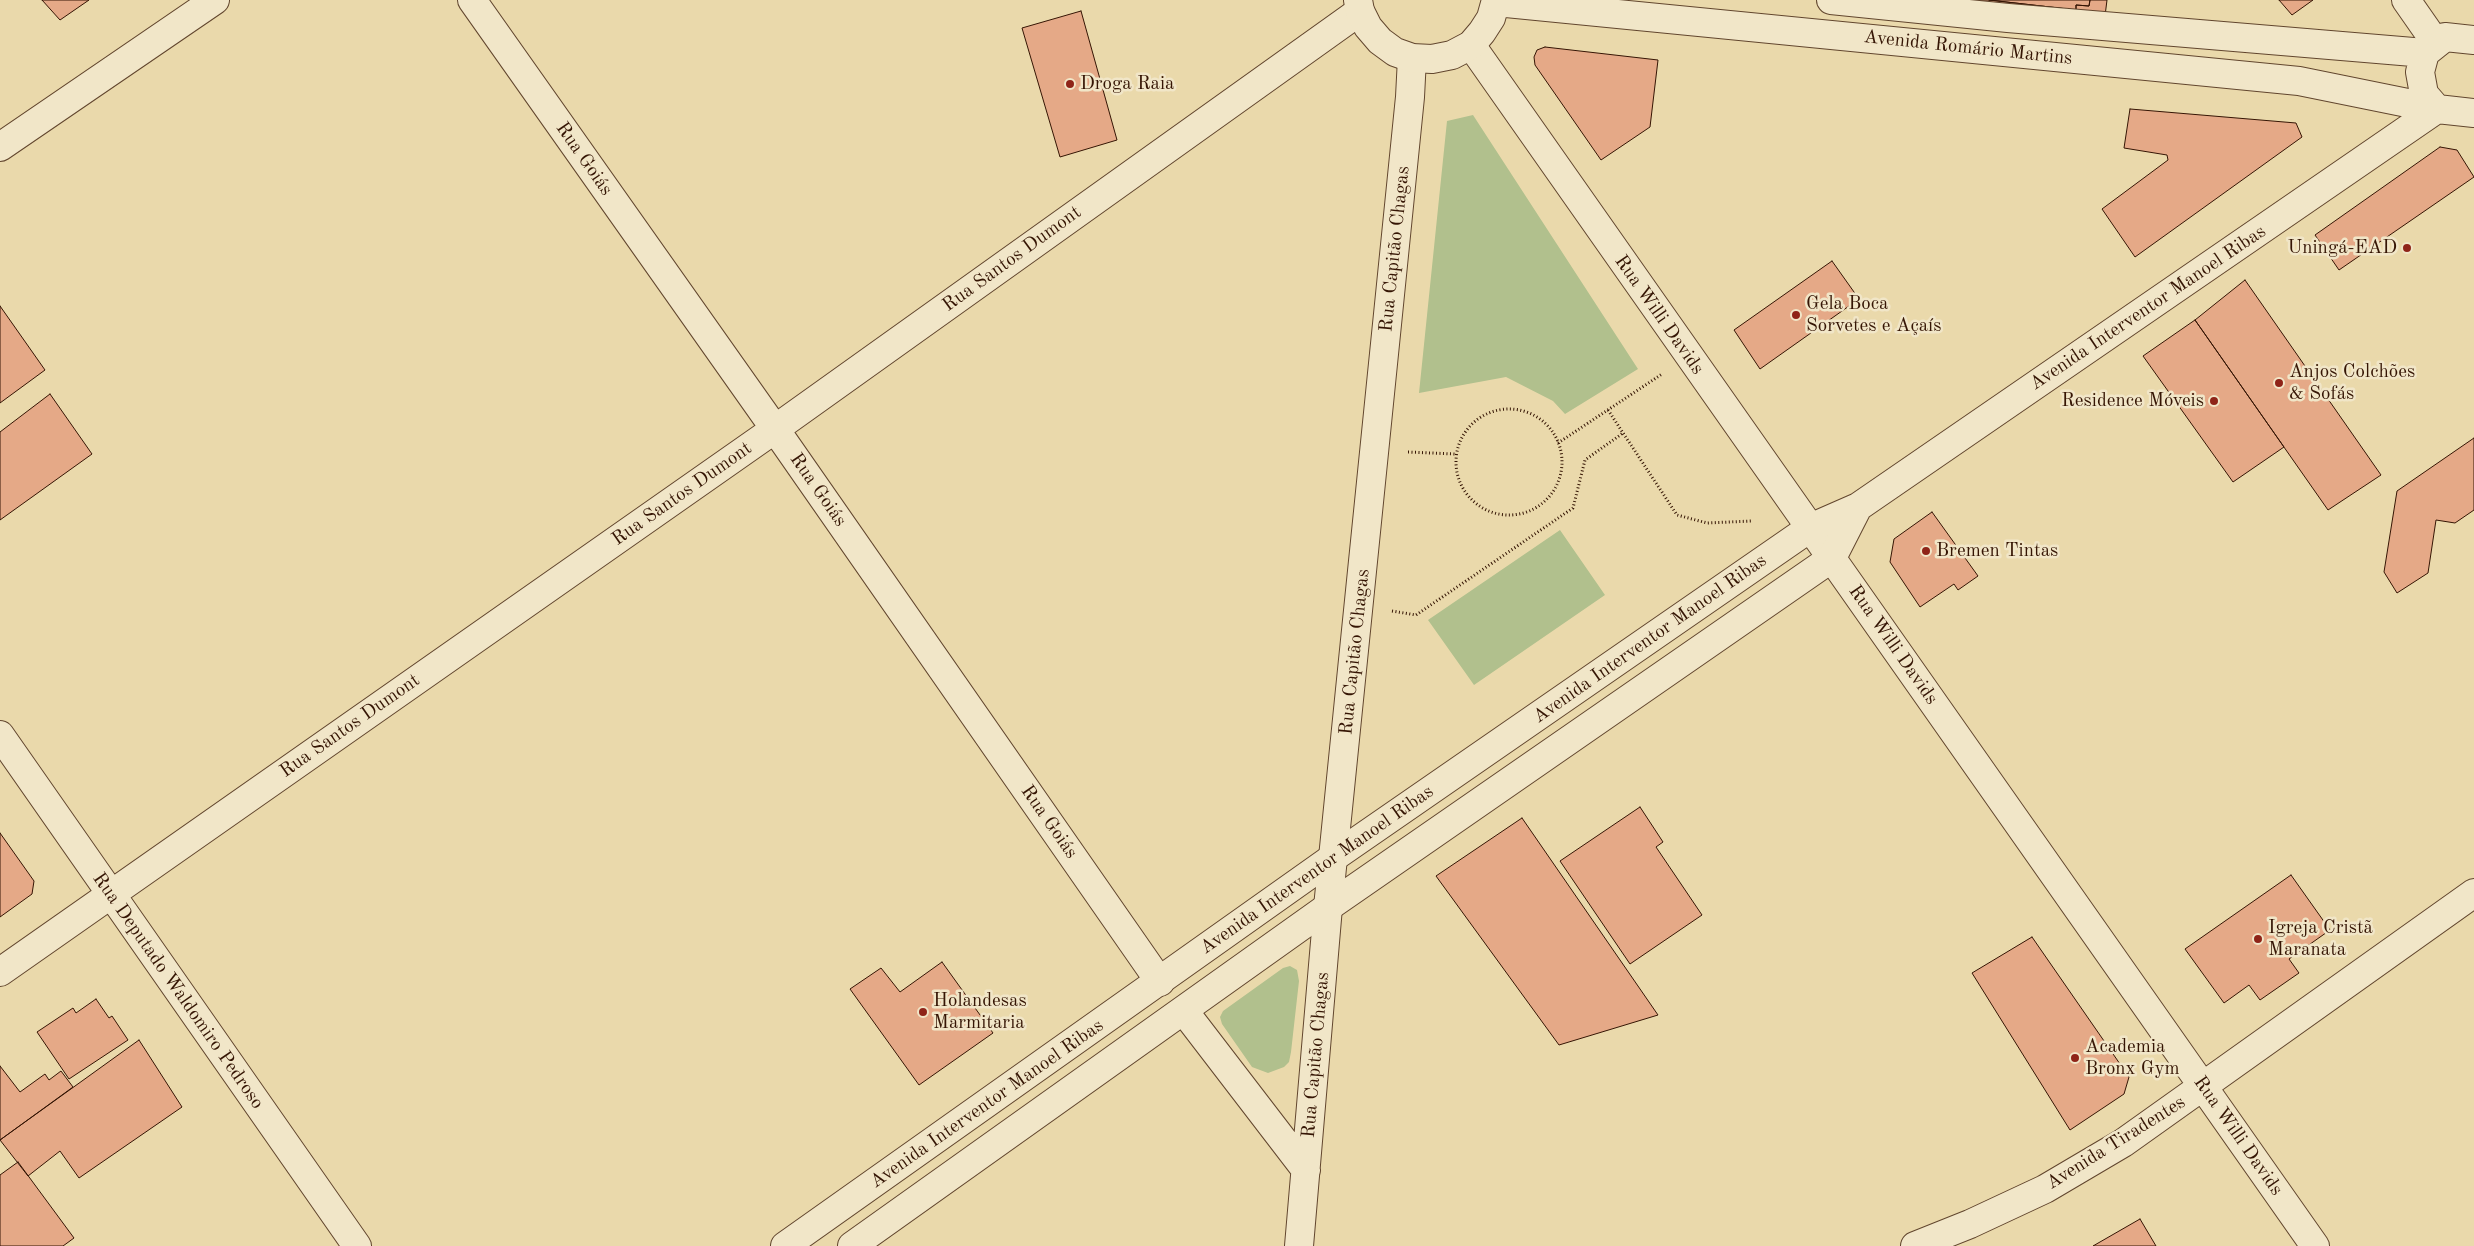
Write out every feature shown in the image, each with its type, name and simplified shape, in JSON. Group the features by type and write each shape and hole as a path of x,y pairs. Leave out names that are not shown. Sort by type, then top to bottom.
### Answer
{"street":[{"path":"0,147 215,0"},
{"name":"Rua Goiás","path":"472,0 775,429 1160,982"},
{"name":"Avenida Romário Martins","path":"1832,0 2008,18 2431,48 2445,37 2474,40"},
{"path":"2406,0 2431,48 2420,72 2424,94 2438,109"},
{"path":"1360,5 1368,27 1380,41 1395,52 1412,58 1432,60 1452,55 1471,45 1491,18 1496,1"},
{"name":"Avenida Romário Martins","path":"1496,1 2299,81 2438,109 2474,113"},
{"name":"Rua Santos Dumont","path":"0,972 775,429 1360,5"},
{"path":"2006,52 2008,18"},
{"name":"Rua Willi Davids","path":"1471,45 2315,1246"},
{"name":"Rua Capitão Chagas","path":"1299,1246 1328,907 1408,117 1412,58"},
{"name":"Avenida Interventor Manoel Ribas","path":"785,1246 1334,857 1810,528 1858,507 2438,109"},
{"name":"Avenida Interventor Manoel Ribas","path":"852,1246 1328,907 1832,558 1858,507"},
{"name":"Rua Deputado Waldomiro Pedroso","path":"0,735 357,1246"},
{"name":"Avenida Tiradentes","path":"1915,1246 1970,1224 2045,1189 2123,1143 2474,893"},
{"path":"1184,1011 1306,1170"}],"path":[{"path":"1657,366 1667,380"},
{"path":"1558,443 1663,374"},
{"path":"1506,409 1530,413 1550,428 1558,443 1561,449 1561,473 1552,494 1534,509 1511,516 1489,512 1470,498 1457,478 1455,454 1464,431 1483,415 1506,409"},
{"path":"1608,410 1677,515 1707,523 1752,521"},
{"path":"1391,611 1416,615 1573,508 1585,460 1623,433"},
{"path":"1405,452 1455,454"},
{"path":"1751,528 1754,514"},
{"path":"1390,620 1392,602"}],"green space":[{"path":"1473,115 1638,369 1565,414 1553,401 1506,377 1419,393 1447,121"},
{"path":"1560,530 1605,595 1474,685 1428,620"},
{"path":"1290,966 1297,970 1299,981 1289,1062 1284,1067 1268,1073 1252,1067 1222,1024 1220,1017 1223,1011 1283,968"}],"building":[{"path":"42,0 89,0 60,20"},
{"path":"1903,0 1989,0 2076,10 2076,5 2089,6 2090,0 2107,0 2105,16"},
{"path":"1989,0 2090,0 2089,6 2076,5 2076,10"},
{"path":"2279,0 2313,0 2292,15"},
{"name":"Droga Raia","path":"1081,11 1117,140 1060,157 1022,28"},
{"path":"1545,47 1658,60 1650,127 1601,160 1535,65 1534,57 1537,50"},
{"path":"2130,109 2296,123 2302,137 2135,257 2102,209 2168,160 2167,155 2124,148"},
{"path":"2440,147 2457,150 2474,177 2339,270 2315,235"},
{"name":"Gela Boca Sorvetes e Açaís","path":"1832,261 1859,299 1760,369 1734,330"},
{"name":"Anjos Colchões & Sofás","path":"2245,280 2381,475 2328,510 2195,320"},
{"path":"0,306 45,370 0,403"},
{"name":"Residence Móveis","path":"2195,320 2284,447 2233,482 2143,356"},
{"path":"50,394 92,454 0,520 0,432"},
{"path":"2474,438 2474,510 2455,523 2436,520 2428,573 2397,593 2384,572 2397,491"},
{"name":"Bremen Tintas","path":"1932,512 1978,576 1958,590 1954,584 1920,607 1890,562 1894,539"},
{"path":"1640,807 1663,842 1656,847 1702,915 1630,964 1560,861"},
{"path":"1522,818 1658,1015 1559,1045 1436,876"},
{"path":"0,833 34,881 32,894 0,917"},
{"name":"Igreja Cristã Maranata","path":"2291,875 2330,930 2289,959 2299,973 2260,1000 2249,985 2224,1003 2185,949"},
{"path":"2032,937 2129,1077 2124,1094 2070,1130 1972,973"},
{"name":"Holandesas Marmitaria","path":"942,962 993,1033 919,1085 850,989 881,968 900,992"},
{"path":"96,999 109,1018 112,1016 128,1040 69,1079 37,1032 73,1008 76,1013"},
{"path":"139,1040 182,1107 79,1178 60,1151 28,1176 0,1140"},
{"path":"0,1066 20,1092 45,1074 49,1080 61,1071 73,1087 0,1140"},
{"path":"18,1162 74,1238 63,1246 0,1246 0,1175"},
{"path":"2140,1219 2156,1246 2093,1246"}],"place":[{"name":"Droga Raia","path":"1070,84"},
{"name":"Uningá-EAD","path":"2407,248"},
{"name":"Gela Boca Sorvetes e Açaís","path":"1796,315"},
{"name":"Anjos Colchões & Sofás","path":"2279,383"},
{"name":"Residence Móveis","path":"2214,401"},
{"name":"Bremen Tintas","path":"1926,551"},
{"name":"Igreja Cristã Maranata","path":"2258,939"},
{"name":"Holandesas Marmitaria","path":"923,1012"},
{"name":"Academia Bronx Gym","path":"2075,1058"}]}
